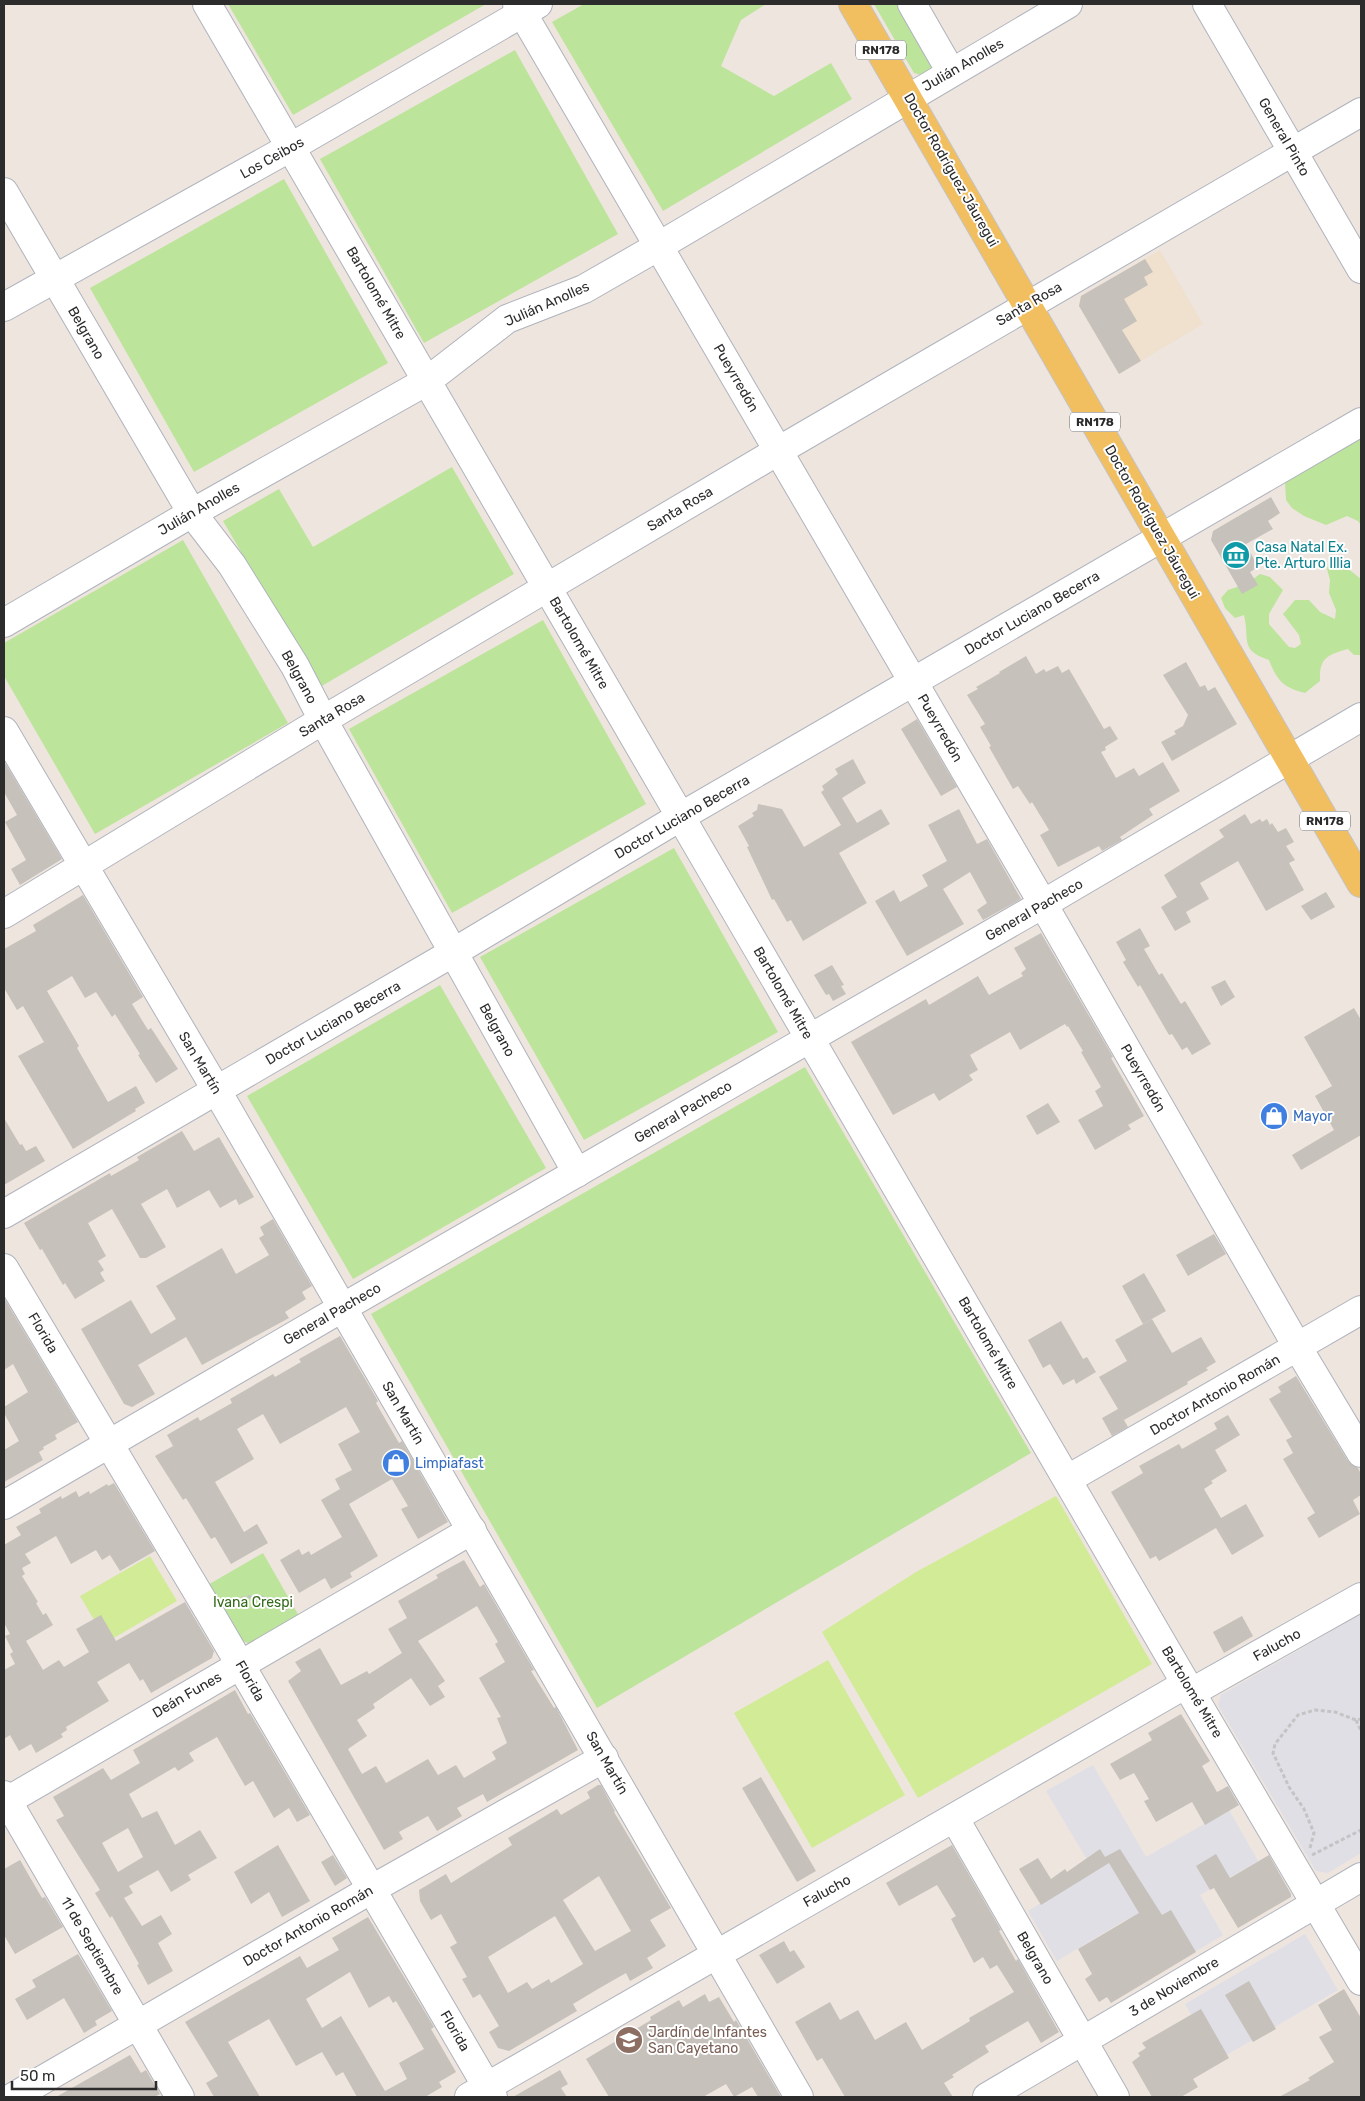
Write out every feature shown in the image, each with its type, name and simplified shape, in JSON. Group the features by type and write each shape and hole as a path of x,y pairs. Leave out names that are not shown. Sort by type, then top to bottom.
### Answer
{"main road":[{"name":"Doctor Rodríguez Jáuregui","path":"854,4 1361,884"}],"street":[{"name":"Bartolomé Mitre","path":"207,4 1361,1981"},
{"path":"912,4 951,72"},
{"name":"Julián Anolles","path":"4,623 192,513 426,381 507,319 584,289 1068,4"},
{"name":"General Pinto","path":"1207,4 1361,269"},
{"name":"Los Ceibos","path":"4,307 291,147 526,7"},
{"name":"Pueyrredón","path":"526,7 659,246 914,681 1298,1348 1361,1453"},
{"name":"Santa Rosa","path":"4,914 323,720 778,451 1361,112"},
{"name":"Belgrano","path":"4,192 192,513 242,582 295,666 323,720 576,1173"},
{"name":"Doctor Luciano Becerra","path":"4,1214 454,952 680,817 1361,422"},
{"name":"General Pacheco","path":"4,1505 1043,904 1361,717"},
{"name":"San Martín","path":"4,731 217,1091 799,2097"},
{"name":"Florida","path":"4,1268 372,1889 483,2094"},
{"name":"Doctor Antonio Román","path":"1068,1479 1361,1310"},
{"name":"Deán Funes","path":"6,1798 472,1530"},
{"name":"Falucho","path":"483,2094 716,1954 1189,1688 1361,1597"},
{"name":"Doctor Antonio Román","path":"13,2097 372,1889 604,1758"},
{"name":"11 de Septiembre","path":"6,1798 180,2097"},
{"name":"Belgrano","path":"955,1819 1115,2097"},
{"name":"3 de Noviembre","path":"987,2097 1361,1877"}],"path":[{"path":"210,1613 242,1598 261,1596 281,1604 289,1612 300,1630"},
{"path":"1361,1719 1356,1720 1335,1712 1315,1710 1298,1715 1275,1744 1274,1753 1289,1787 1304,1809 1314,1833 1308,1857 1361,1830"},
{"path":"1356,1720 1361,1730"}],"shaded area":[{"path":"1160,250 1203,324 1119,374 1079,306 1081,296"},
{"path":"1361,1614 1361,1853 1328,1873 1316,1871 1218,1705 1221,1695"},
{"path":"1093,1765 1146,1857 1229,1810 1258,1861 1200,1895 1223,1935 1158,1974 1125,1920 1057,1961 1028,1911 1094,1871 1046,1791"},
{"path":"1305,1934 1338,1990 1218,2060 1185,2004"}],"green space":[{"path":"228,4 486,4 293,115"},
{"path":"584,4 766,4 741,20 721,66 774,96 831,63 852,99 663,211 552,22"},
{"path":"874,4 907,4 937,56 933,69 921,75 914,73"},
{"path":"515,50 618,234 424,343 320,159"},
{"path":"284,179 388,363 194,472 90,288"},
{"path":"1361,432 1361,525 1358,521 1347,516 1326,525 1304,516 1292,508 1286,500 1285,482 1324,452"},
{"path":"452,467 514,574 320,687 223,521 279,489 313,547"},
{"path":"183,540 288,723 95,834 4,676 4,643"},
{"path":"1337,560 1361,579 1361,655 1354,655 1348,649 1330,656 1323,662 1321,667 1320,681 1305,693 1286,686 1278,678 1269,660 1249,648 1244,615 1235,618 1225,608 1221,598 1228,590 1246,584 1260,574 1270,577 1283,590 1269,614 1269,624 1289,647 1295,648 1301,644 1299,635 1283,614 1295,600 1309,600 1320,612 1335,619 1336,610 1329,593 1330,580 1327,569 1330,561"},
{"path":"543,620 646,804 452,913 349,729"},
{"path":"674,848 778,1032 584,1140 480,957"},
{"path":"440,985 546,1168 353,1279 247,1096"},
{"path":"805,1067 1031,1453 597,1708 371,1314"},
{"path":"1056,1496 1152,1664 918,1798 822,1632 916,1572"},
{"name":"Ivana Crespi","path":"263,1553 299,1616 250,1644 238,1639 206,1586"},
{"path":"150,1556 177,1601 107,1642 80,1596"},
{"path":"828,1660 905,1795 812,1848 734,1713"}],"building":[{"path":"1145,259 1153,272 1144,277 1148,285 1124,299 1137,321 1122,330 1141,361 1119,374 1079,306 1081,296"},
{"name":"Casa Natal Ex. Pte. Arturo Illia","path":"1271,497 1280,513 1268,521 1273,529 1246,544 1258,567 1250,572 1258,585 1242,594 1211,540 1213,531"},
{"path":"1026,656 1036,674 1044,669 1046,672 1058,666 1062,673 1069,669 1104,729 1110,726 1118,739 1105,747 1106,750 1101,752 1116,778 1134,768 1139,776 1163,762 1180,791 1149,809 1153,815 1120,837 1122,840 1102,851 1099,846 1058,867 1040,835 1049,830 1032,802 1030,804 1018,786 1013,789 980,727 985,724 967,695 978,689 976,687"},
{"path":"1186,662 1200,687 1205,685 1208,691 1215,687 1237,724 1172,761 1161,742 1176,734 1174,731 1183,726 1188,715 1163,675"},
{"path":"917,719 957,787 941,796 901,729"},
{"path":"853,759 866,783 842,798 857,823 881,809 890,824 839,853 867,903 803,941 791,920 787,922 774,899 772,900 747,847 749,846 738,826 754,816 752,813 757,810 758,804 782,809 804,847 841,825 821,792 824,790 822,786 838,774 835,769"},
{"path":"4,761 62,859 20,885 11,869 26,860 5,822 17,815 4,792"},
{"path":"959,809 977,844 987,839 1021,899 983,920 977,910 987,903 970,872 943,889 964,924 907,956 875,901 894,890 900,902 928,886 922,875 947,861 928,825"},
{"path":"1245,814 1251,824 1260,819 1262,822 1267,819 1270,825 1272,823 1278,832 1286,828 1294,842 1286,846 1295,860 1289,863 1304,890 1266,911 1238,861 1200,883 1209,899 1186,912 1191,922 1175,931 1161,907 1177,897 1164,875 1224,837 1219,830"},
{"path":"1326,892 1335,907 1311,920 1301,906"},
{"path":"83,895 143,997 132,1004 148,1030 151,1028 178,1069 156,1083 115,1014 112,1017 96,992 85,998 72,976 47,991 79,1046 77,1048 108,1102 136,1086 145,1103 135,1109 136,1111 73,1149 18,1056 44,1042 23,1006 17,1010 4,988 4,949 36,931 33,925"},
{"path":"1140,928 1150,946 1144,949 1159,975 1162,973 1181,1004 1185,1001 1211,1044 1192,1055 1187,1047 1182,1050 1172,1034 1169,1035 1140,985 1138,987 1123,962 1126,960 1116,942"},
{"path":"1041,933 1113,1057 1111,1058 1144,1116 1128,1125 1131,1129 1095,1150 1078,1120 1103,1106 1095,1091 1101,1087 1081,1052 1083,1051 1065,1024 1020,1050 1010,1032 970,1055 978,1070 969,1075 973,1080 939,1101 934,1093 893,1115 851,1042 926,999 929,1005 978,976 989,995 1023,976 1021,973 1026,969 1014,948"},
{"path":"832,965 844,985 841,986 846,994 833,1001 829,994 826,995 814,975"},
{"path":"1225,980 1235,997 1221,1006 1211,987"},
{"path":"1354,1008 1361,1020 1361,1135 1301,1170 1292,1155 1334,1130 1315,1096 1332,1086 1304,1037"},
{"path":"1048,1103 1060,1122 1037,1135 1026,1116"},
{"path":"4,1118 20,1145 22,1144 26,1151 36,1146 45,1161 4,1185"},
{"path":"182,1131 194,1151 219,1137 254,1197 239,1205 236,1199 220,1208 209,1190 177,1208 167,1189 141,1204 166,1247 146,1258 140,1258 112,1209 88,1223 106,1256 98,1261 104,1270 100,1273 105,1281 75,1299 65,1283 63,1285 24,1223 110,1173 111,1176 139,1160 137,1157"},
{"path":"273,1219 312,1286 302,1292 306,1299 285,1312 289,1318 202,1365 186,1337 138,1365 155,1394 132,1407 124,1404 81,1329 131,1300 151,1334 176,1319 156,1286 222,1248 236,1274 269,1255 259,1238 264,1235 260,1227"},
{"path":"1214,1234 1226,1254 1188,1276 1176,1255"},
{"path":"1144,1273 1166,1311 1143,1324 1122,1286"},
{"path":"4,1298 78,1422 55,1435 57,1439 43,1447 44,1449 39,1452 43,1460 4,1482 4,1450 19,1441 4,1413 4,1407 28,1392 13,1364 4,1370"},
{"path":"1152,1319 1172,1353 1201,1337 1216,1362 1206,1368 1208,1370 1187,1382 1188,1384 1124,1420 1118,1410 1128,1427 1112,1436 1102,1418 1118,1409 1099,1377 1127,1361 1115,1340"},
{"path":"1061,1321 1083,1359 1087,1357 1096,1372 1076,1384 1074,1379 1063,1385 1050,1364 1043,1368 1028,1340"},
{"path":"340,1336 378,1401 376,1403 399,1443 402,1441 448,1522 418,1539 401,1509 408,1506 392,1479 349,1504 378,1556 350,1573 352,1577 331,1589 325,1578 299,1593 280,1560 299,1549 302,1555 309,1551 311,1555 342,1537 321,1500 340,1489 335,1479 352,1470 338,1444 360,1432 346,1407 280,1444 263,1414 237,1429 254,1459 215,1482 244,1532 257,1524 268,1543 231,1564 215,1537 211,1539 186,1498 183,1500 155,1456 173,1446 167,1435 198,1417 200,1421 232,1403 230,1399 273,1374 275,1377 301,1362 299,1359"},
{"path":"1296,1376 1348,1461 1358,1468 1361,1474 1361,1495 1353,1500 1360,1514 1319,1538 1307,1518 1315,1513 1283,1459 1293,1453 1286,1440 1292,1437 1269,1399 1281,1392 1278,1387"},
{"path":"1228,1415 1240,1435 1215,1450 1227,1471 1211,1481 1213,1483 1204,1489 1221,1518 1246,1504 1264,1536 1232,1555 1216,1528 1159,1561 1156,1556 1150,1559 1111,1492 1143,1473 1139,1466 1179,1444 1182,1449 1217,1429 1214,1423"},
{"path":"114,1483 155,1551 120,1571 110,1555 102,1560 96,1550 71,1564 56,1536 25,1554 31,1563 22,1568 25,1574 22,1576 38,1602 36,1603 43,1615 46,1613 53,1625 26,1641 43,1670 59,1660 64,1667 89,1652 76,1629 101,1615 116,1641 185,1602 214,1651 212,1658 151,1693 143,1679 140,1681 129,1663 97,1682 109,1701 66,1727 67,1730 61,1734 63,1737 36,1753 31,1744 19,1751 10,1735 4,1739 4,1670 15,1664 10,1654 13,1652 5,1636 10,1634 4,1623 4,1545 21,1535 16,1527 41,1513 39,1509 61,1496 62,1499 76,1491 79,1497 89,1491 90,1494 107,1484 108,1486"},
{"path":"464,1560 480,1587 484,1584 534,1670 531,1671 554,1708 556,1707 578,1750 487,1802 483,1794 457,1808 462,1816 437,1831 428,1816 399,1832 403,1839 384,1850 288,1681 301,1671 295,1662 320,1648 341,1685 367,1671 369,1674 402,1653 388,1629 407,1618 398,1601 438,1578 436,1575","holes":["477,1606 498,1642 495,1644 505,1662 479,1678 501,1717 497,1718 507,1743 492,1752 496,1759 464,1778 456,1765 438,1775 428,1759 386,1783 376,1766 362,1774 348,1749 367,1736 357,1720 375,1708 373,1704 411,1678 430,1706 445,1697 438,1686 445,1681 418,1641"]},
{"path":"1242,1616 1253,1636 1224,1653 1213,1632"},
{"path":"235,1690 310,1815 297,1822 289,1808 274,1818 253,1781 245,1786 217,1737 189,1753 194,1761 178,1771 175,1767 129,1794 142,1818 157,1811 175,1845 200,1830 217,1858 188,1875 191,1880 171,1892 158,1870 129,1886 133,1893 124,1898 142,1926 161,1915 172,1934 158,1943 173,1971 148,1985 137,1965 139,1964 112,1916 110,1918 95,1893 100,1890 56,1820 64,1816 53,1797 103,1768 111,1780 140,1763 133,1750","holes":["128,1828 143,1857 118,1872 102,1843"]},
{"path":"1181,1714 1210,1761 1202,1766 1217,1792 1228,1786 1239,1805 1205,1825 1192,1802 1156,1822 1144,1801 1149,1799 1134,1773 1120,1780 1110,1764 1152,1740 1148,1733"},
{"path":"761,1777 816,1871 797,1882 742,1788"},
{"path":"601,1785 614,1812 671,1908 650,1920 666,1946 647,1958 653,1968 630,1981 626,1973 573,2004 577,2011 509,2051 498,2048 489,2032 499,2026 480,1994 473,1998 462,1979 467,1977 450,1947 457,1943 441,1914 431,1920 420,1901 419,1890 446,1874 451,1883 512,1845 508,1838 557,1809 561,1815 590,1798 587,1792","holes":["599,1876 631,1931 595,1951 563,1900","555,1916 583,1964 551,1983 549,1979 532,1989 527,1982 508,1993 488,1957"]},
{"path":"278,1845 310,1901 282,1917 269,1892 251,1904 234,1872"},
{"path":"952,1845 1001,1930 999,1931 1016,1961 1018,1959 1059,2032 1041,2043 1028,2021 985,2046 989,2052 952,2075 954,2077 944,2083 953,2097 845,2097 822,2058 817,2061 795,2022 830,2002 840,2020 858,2010 875,2040 906,2022 922,2050 970,2021 969,2018 1014,1992 997,1965 990,1969 983,1957 974,1963 951,1919 956,1916 937,1885 899,1906 886,1883"},
{"path":"1100,1849 1105,1857 1120,1849 1162,1915 1171,1910 1196,1952 1111,2003 1107,1997 1099,2002 1085,1979 1092,1974 1078,1949 1139,1913 1109,1863 1041,1905 1019,1869 1038,1858 1051,1879 1065,1869 1067,1872"},
{"path":"1216,1854 1230,1878 1269,1855 1291,1897 1238,1928 1214,1888 1210,1890 1196,1866"},
{"path":"333,1855 347,1878 335,1886 321,1862"},
{"path":"20,1860 42,1898 45,1897 63,1927 15,1954 4,1935 4,1869"},
{"path":"368,1917 434,2027 431,2029 456,2072 439,2082 442,2087 425,2097 357,2097 343,2072 336,2076 322,2052 296,2066 269,2019 228,2042 260,2097 214,2097 206,2083 218,2076 185,2022 300,1956 307,1968 339,1950 332,1938","holes":["350,1972 369,2008 389,1996 393,2003 396,2001 424,2049 399,2063 407,2079 385,2091 341,2016 322,2028 306,1999"]},
{"path":"784,1941 790,1952 794,1950 805,1967 777,1984 759,1955"},
{"path":"78,1954 112,2011 95,2021 97,2025 84,2033 64,1998 27,2020 15,1999 36,1987 32,1980"},
{"path":"1249,1981 1276,2029 1253,2042 1225,1995"},
{"path":"1344,1989 1361,2018 1361,2097 1279,2097 1310,2080 1308,2078 1334,2062 1319,2037 1332,2030 1318,2005"},
{"path":"705,1994 709,2002 719,1997 734,2022 736,2020 781,2097 758,2097 752,2087 734,2097 726,2084 703,2097 609,2097 586,2059 651,2020 650,2017 679,2000 683,2007"},
{"path":"1201,2009 1229,2058 1193,2079 1198,2087 1181,2097 1152,2097 1132,2062 1140,2056 1138,2053 1146,2048 1142,2043"},
{"path":"130,2055 141,2073 146,2070 160,2094 154,2097 56,2097"},
{"path":"560,2070 568,2084 561,2088 567,2097 513,2097"}],"place":[{"name":"Casa Natal Ex. Pte. Arturo Illia","path":"1236,555"},
{"name":"Mayor","path":"1274,1116"},
{"name":"Limpiafast","path":"396,1463"},
{"name":"Jardín de Infantes San Cayetano","path":"629,2040"}]}
